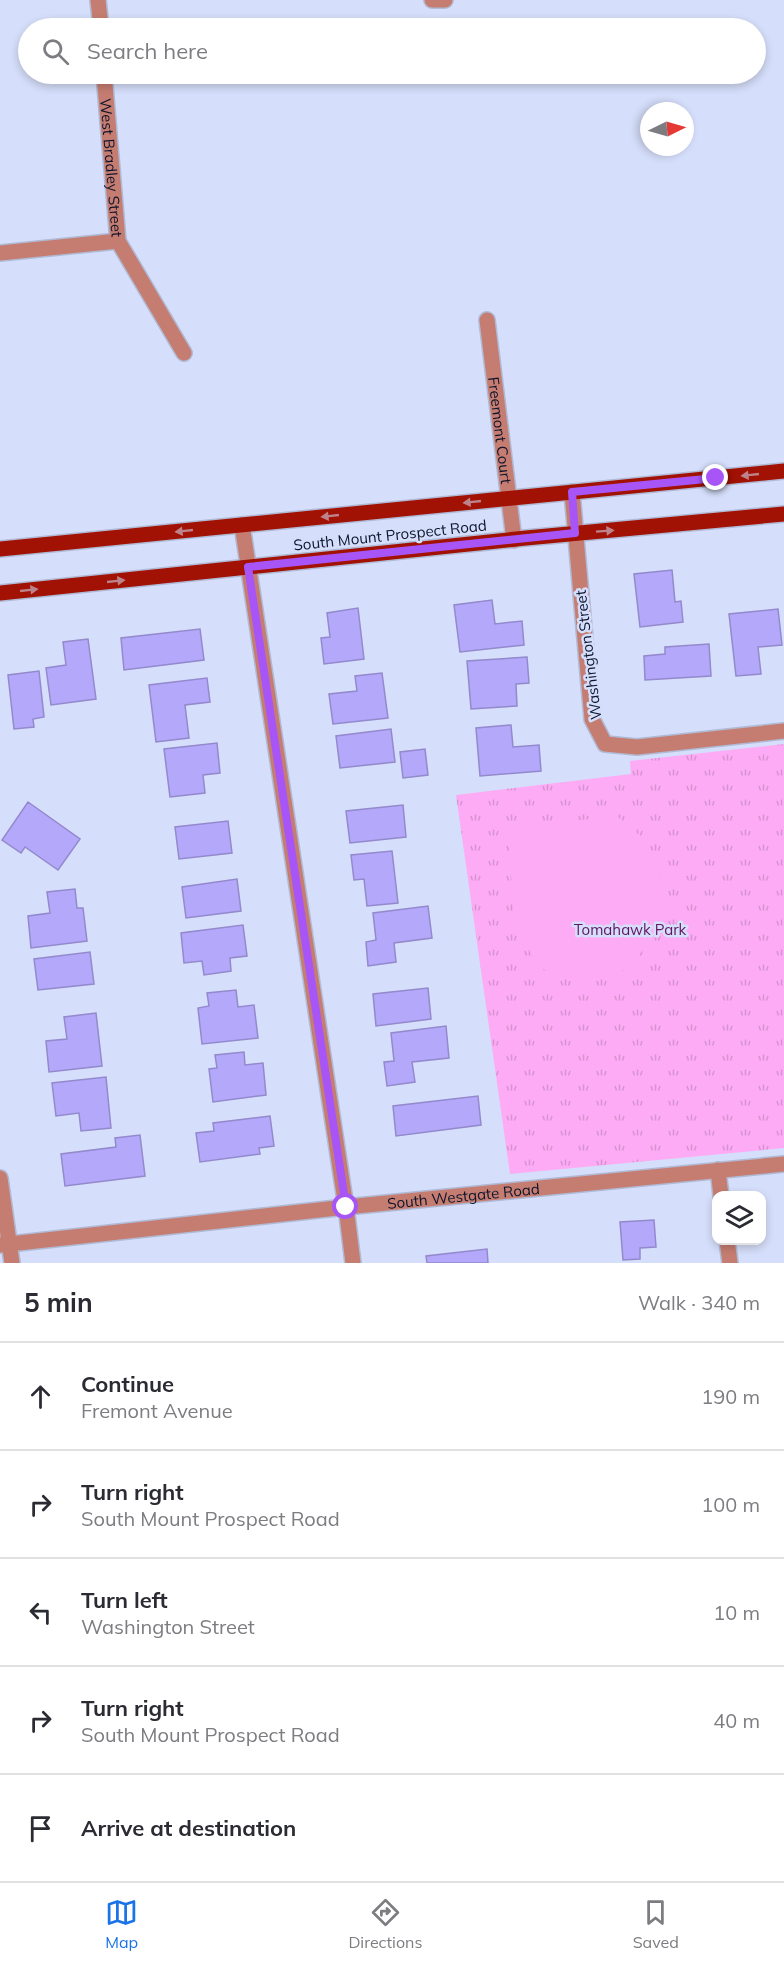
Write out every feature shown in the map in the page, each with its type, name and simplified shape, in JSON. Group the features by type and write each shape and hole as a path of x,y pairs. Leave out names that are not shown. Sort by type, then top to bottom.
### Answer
{"main road":[{"name":"South Mount Prospect Road","path":"0,549 784,471"},
{"name":"South Mount Prospect Road","path":"0,593 575,533 784,514"}],"street":[{"path":"98,0 100,18"},
{"name":"West Bradley Street","path":"105,84 118,242 184,353"},
{"path":"0,253 118,242"},
{"name":"Freemont Court","path":"487,320 514,540"},
{"name":"Washington Street","path":"572,492 592,719 605,744 638,747 784,730"},
{"path":"242,525 353,1263"},
{"name":"South Westgate Road","path":"4,1244 346,1207 784,1164"},
{"path":"718,1170 720,1191"},
{"path":"0,1178 4,1244 12,1263"},
{"path":"728,1245 730,1263"}],"green space":[{"name":"Tomahawk Park","path":"784,744 784,1148 510,1174 456,795 631,774 630,761"},
{"path":"616,816 632,827 656,856 666,901 654,939 624,970 582,980 542,969 515,930 509,847 528,826"}],"building":[{"path":"672,570 675,602 681,601 683,622 640,627 634,574"},
{"path":"492,600 495,624 522,621 524,645 460,652 454,605"},
{"path":"358,608 364,659 324,664 321,638 330,637 327,613"},
{"path":"778,609 782,645 758,647 761,674 736,676 729,614"},
{"path":"200,629 204,660 124,670 121,638"},
{"path":"88,639 96,699 51,705 46,668 66,665 63,642"},
{"path":"709,644 711,676 645,680 644,656 665,654 665,647"},
{"path":"527,657 529,683 516,684 517,706 471,709 467,661"},
{"path":"39,671 44,717 33,719 34,727 14,729 8,675"},
{"path":"382,673 388,718 333,724 329,694 357,691 355,676"},
{"path":"207,678 210,702 185,705 189,738 156,742 149,685"},
{"path":"511,725 513,747 539,745 541,771 480,776 476,728"},
{"path":"391,729 395,762 340,768 336,736"},
{"path":"217,743 220,773 203,775 205,793 170,797 164,749"},
{"path":"425,749 428,775 403,778 400,752"},
{"path":"28,802 80,839 58,870 25,847 21,853 2,840"},
{"path":"403,805 406,837 350,843 346,811"},
{"path":"228,821 232,853 179,859 175,827"},
{"path":"392,851 398,903 367,906 364,879 354,880 351,855"},
{"path":"237,879 241,911 186,918 182,887"},
{"path":"75,889 77,908 83,908 87,941 31,948 28,916 50,913 47,892"},
{"path":"428,906 432,938 394,943 396,962 368,966 366,942 376,940 373,913"},
{"path":"243,925 247,956 230,958 231,971 204,975 202,961 184,963 181,933"},
{"path":"90,952 94,984 38,990 34,959"},
{"path":"428,988 431,1019 376,1026 373,994"},
{"path":"236,990 238,1007 254,1005 258,1038 202,1044 198,1008 209,1006 207,993"},
{"path":"96,1013 102,1066 49,1072 46,1041 67,1039 64,1017"},
{"path":"446,1026 449,1058 412,1062 415,1082 387,1086 384,1062 394,1061 391,1033"},
{"path":"244,1052 245,1065 263,1063 266,1095 213,1102 209,1069 217,1068 215,1055"},
{"path":"106,1077 111,1128 81,1131 79,1113 56,1116 52,1083"},
{"path":"478,1096 481,1125 396,1136 393,1106"},
{"path":"270,1116 274,1146 259,1148 260,1154 200,1162 196,1133 214,1131 213,1123"},
{"path":"140,1135 145,1176 65,1186 61,1154 116,1147 115,1138"},
{"path":"654,1220 656,1247 640,1248 640,1259 623,1260 620,1222"},
{"path":"487,1249 488,1263 427,1263 426,1256"}],"route":[{"path":"346,1207 248,567 575,533 572,492 716,478"}]}
